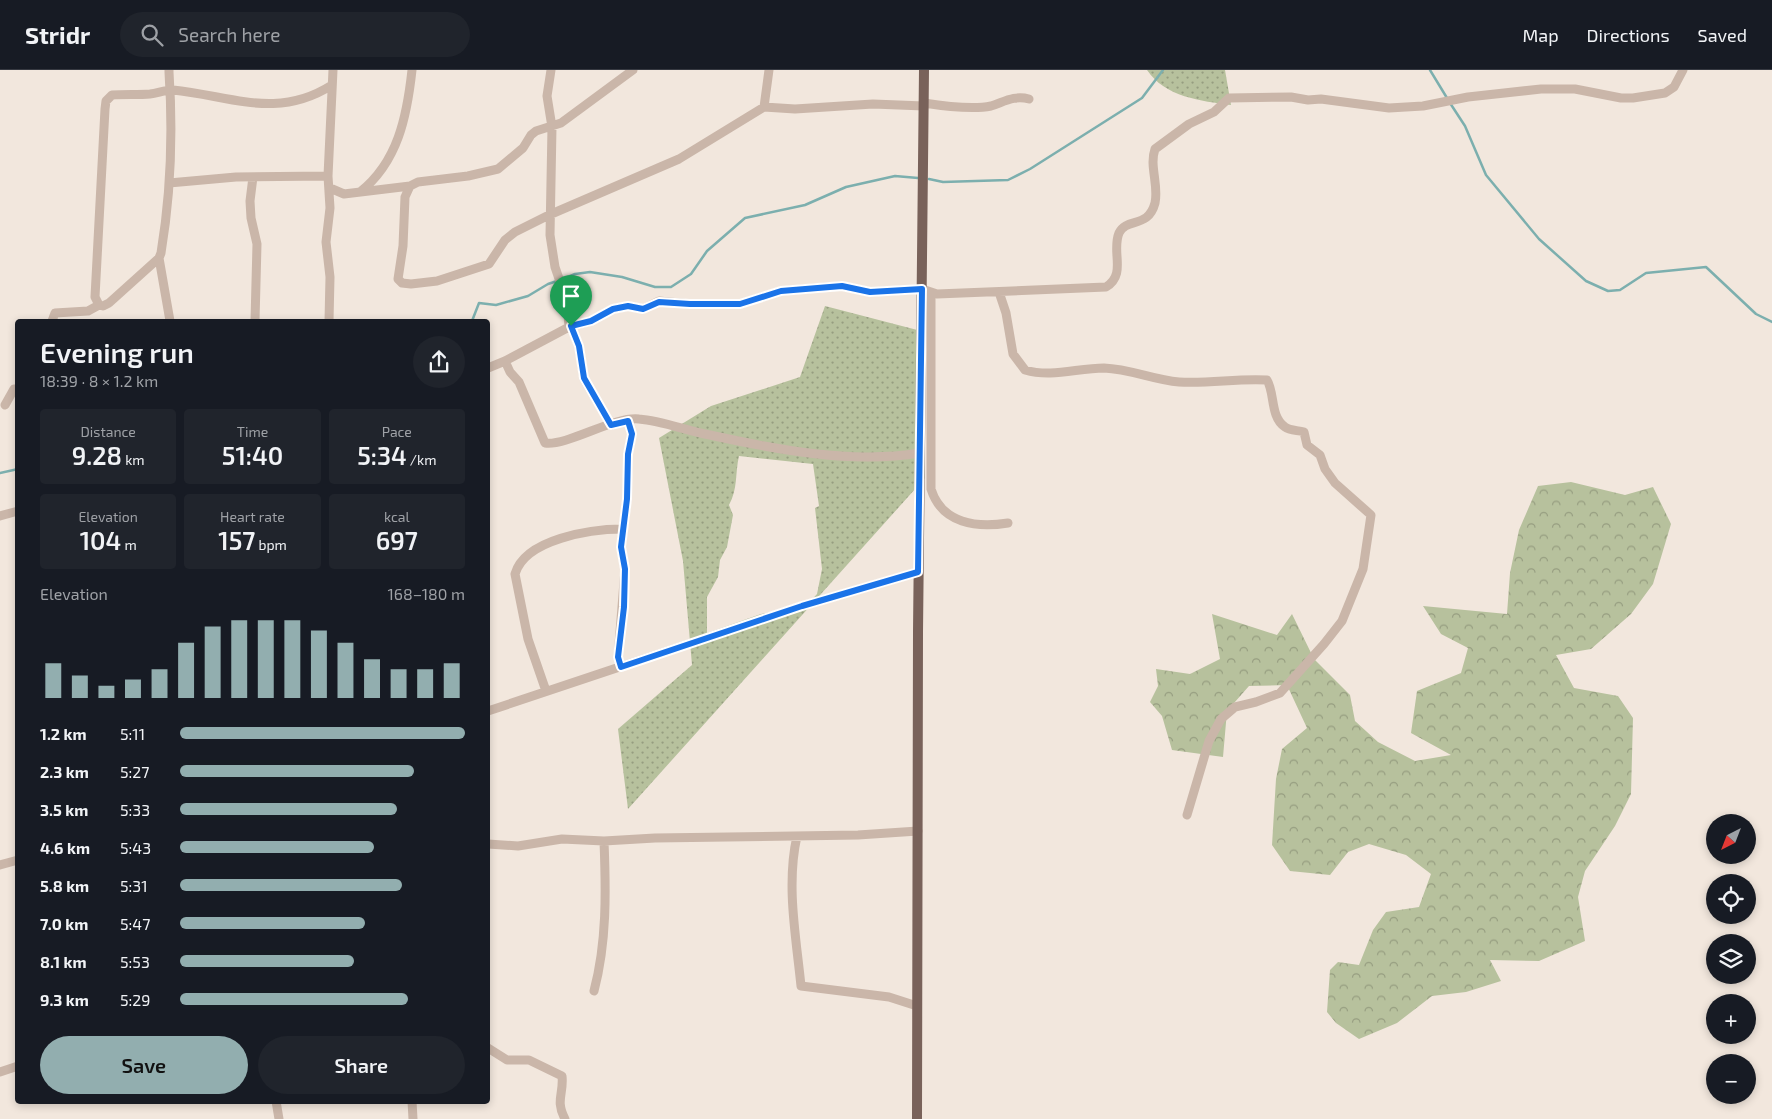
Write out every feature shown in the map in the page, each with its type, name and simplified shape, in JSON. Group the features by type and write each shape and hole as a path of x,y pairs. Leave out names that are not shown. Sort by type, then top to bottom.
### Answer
{"main road":[{"path":"917,1119 918,572 920,452 927,291 924,70"}],"street":[{"path":"169,70 172,137 164,234 159,258 170,319"},
{"path":"328,319 330,277 326,242 330,188 328,176 333,70"},
{"path":"360,192 374,181 398,141 403,128 412,70"},
{"path":"551,70 547,96 552,126 552,191 549,215 555,267 567,302 570,326 579,346 584,378 611,425"},
{"path":"330,188 344,194 410,186 418,182 468,176 498,169 523,148 531,135 536,131 561,123 633,70"},
{"path":"764,107 769,70"},
{"path":"490,367 570,326 591,321 613,309 628,306 643,309 659,302 740,304 781,291 842,286 870,292 927,291 937,294 1100,288 1110,284 1118,270 1119,234 1123,228 1140,223 1152,212 1156,186 1153,162 1156,149 1189,124 1214,112 1229,98 1291,97 1389,108 1424,106 1468,97 1541,89 1575,90 1621,98 1666,92 1674,87 1683,70"},
{"path":"99,305 95,297 106,101 112,95 149,94 170,90 268,105 298,102 318,94 332,85"},
{"path":"410,186 405,197 402,224 403,246 398,279 402,283 411,284 437,281 489,264 505,240 516,232 549,215 679,159 764,107 795,109 873,104 945,107 991,106 1005,100 1022,97 1029,99"},
{"path":"169,183 253,177 328,176"},
{"path":"253,177 250,201 253,230 257,244 255,319"},
{"path":"52,319 52,316 55,314 88,311 99,305 103,306 109,303 159,258"},
{"path":"927,291 932,489 935,500 944,510 964,523 989,526 1008,523"},
{"path":"999,292 1006,313 1014,354 1021,368 1025,370 1053,374 1083,369 1105,368 1133,371 1154,379 1178,382 1267,380 1275,410 1282,425 1289,429 1304,432 1308,445 1320,455 1325,469 1335,483 1371,515 1363,569 1350,605 1342,620 1324,644 1280,693 1235,707 1221,719 1209,742 1187,815"},
{"path":"505,361 510,372 519,382 545,443 552,444 638,418 750,444 819,454 894,457 920,452"},
{"path":"5,405 15,388"},
{"path":"621,667 618,657 624,607 625,569 621,547 627,499 628,454 632,434 628,421"},
{"path":"0,516 15,512"},
{"path":"546,691 528,639 515,574 517,565 528,554 546,544 602,529 623,529"},
{"path":"490,710 802,606 918,572"},
{"path":"490,844 518,846 562,840 604,841 918,831"},
{"path":"797,836 792,859 792,889 801,986 889,997 917,1006"},
{"path":"594,991 599,972 605,918 604,841"},
{"path":"0,865 15,861"},
{"path":"490,1049 507,1060 529,1060 562,1076 563,1087 558,1100 565,1119"},
{"path":"0,1072 15,1067"},
{"path":"276,1104 279,1119"},
{"path":"412,1104 413,1119"}],"green space":[{"path":"1147,70 1225,70 1231,105 1208,102 1174,92 1155,79"},
{"path":"825,306 925,332 925,478 628,809 618,729 692,665 683,561 659,438 711,406 800,377","holes":["739,456 813,464 819,506 815,508 822,569 817,594 807,605 761,614 707,633 707,597 718,577 720,560 727,547 733,515 729,505 735,487"]},
{"path":"1571,482 1625,495 1653,487 1671,524 1653,584 1631,614 1591,649 1556,655 1574,688 1618,696 1633,718 1631,794 1615,826 1585,871 1578,897 1585,941 1539,961 1490,960 1501,981 1466,992 1432,996 1397,1023 1359,1039 1336,1023 1327,1012 1330,970 1338,962 1359,965 1373,930 1386,912 1419,907 1431,874 1406,855 1369,844 1348,852 1330,875 1290,871 1272,845 1276,779 1282,749 1307,728 1287,685 1249,686 1227,711 1223,757 1172,750 1162,716 1150,702 1158,686 1156,669 1190,674 1220,659 1212,614 1277,635 1292,614 1314,659 1350,695 1355,721 1378,742 1415,761 1451,755 1411,733 1417,691 1461,673 1468,648 1441,634 1423,606 1507,614 1510,573 1519,530 1538,486"}],"waterway":[{"path":"929,179 943,182 1008,180 1030,169 1142,98 1163,70"},
{"path":"1430,70 1447,98"},
{"path":"1450,103 1465,126 1486,175 1539,239 1586,281 1608,291 1620,290 1646,273 1706,267 1756,314 1772,322"},
{"path":"563,279 575,274 590,272 622,277 655,287 671,287 691,274 707,251 745,218 805,205 846,187 895,176 918,178"},
{"path":"473,319 479,303 496,305 528,296 557,281"},
{"path":"0,473 15,470"}],"route":[{"path":"842,286 870,292 902,292 922,289 918,572 802,606 621,667 618,657 624,607 625,569 621,547 627,499 628,454 632,434 628,421 611,425 584,378 579,346 574,338 571,326 591,321 613,309 628,306 643,309 659,302 729,305 740,304 781,291 842,286"}]}
